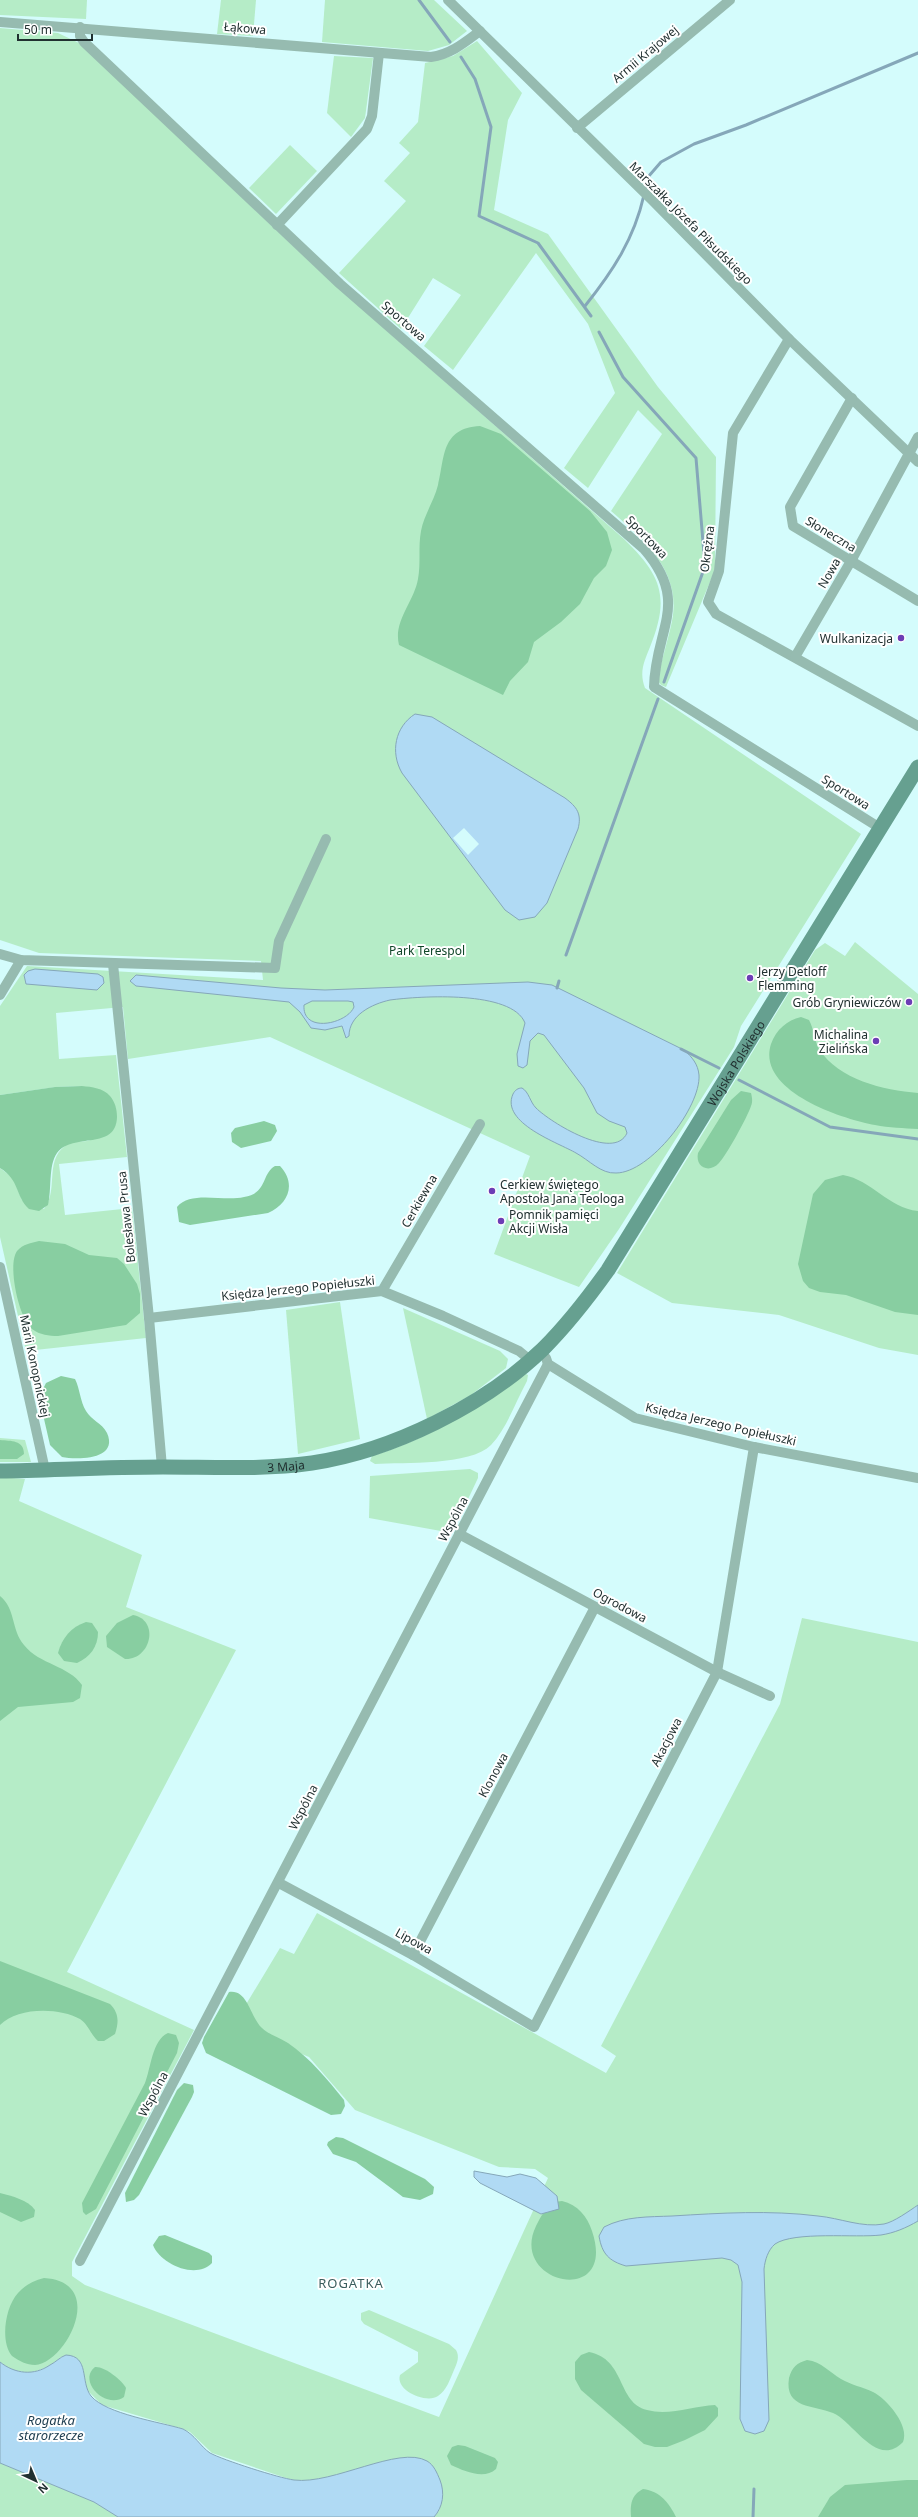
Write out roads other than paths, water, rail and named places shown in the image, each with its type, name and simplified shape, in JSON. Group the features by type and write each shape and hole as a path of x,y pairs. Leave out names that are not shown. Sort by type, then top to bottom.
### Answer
{"street":[{"name":"Marszałka Józefa Piłsudskiego","path":"448,0 652,200 789,339 918,462"},
{"name":"Armii Krajowej","path":"577,128 730,0"},
{"name":"Łąkowa","path":"0,22 80,27 431,57 444,55 460,47 480,31"},
{"path":"80,27 80,36 84,42 277,225 367,129 372,116 379,53"},
{"name":"Sportowa","path":"277,225 340,284 483,406 634,539 653,559 666,581 669,604 654,671 654,687 880,828"},
{"name":"Okrężna","path":"789,339 733,433 720,571 708,602 716,614 918,726"},
{"name":"Słoneczna","path":"852,398 790,507 793,526 918,601"},
{"name":"Nowa","path":"795,657 851,561 918,437"},
{"name":"Wojska Polskiego","path":"536,1355 580,1307 608,1270 918,767"},
{"path":"0,954 21,960 275,968 279,941 326,839"},
{"path":"0,995 21,960"},
{"name":"Bolesława Prusa","path":"113,964 149,1318 162,1467"},
{"name":"Cerkiewna","path":"382,1292 480,1124"},
{"name":"Marii Konopnickiej","path":"0,1267 45,1470"},
{"name":"Księdza Jerzego Popiełuszki","path":"149,1318 382,1292 450,1319 520,1351 536,1355"},
{"path":"536,1355 548,1364"},
{"name":"3 Maja","path":"0,1470 265,1467 313,1462 365,1450 410,1434 446,1417 480,1397 536,1355"},
{"name":"Księdza Jerzego Popiełuszki","path":"548,1364 635,1418 754,1447 918,1478"},
{"name":"Wspólna","path":"80,2261 279,1883 548,1364"},
{"name":"Akacjowa","path":"534,2027 716,1672 754,1447"},
{"name":"Ogrodowa","path":"459,1534 716,1672 770,1696"},
{"name":"Klonowa","path":"413,1955 596,1607"},
{"name":"Lipowa","path":"279,1883 413,1955 534,2027"}],"water":[{"path":"415,714 432,717 565,798 578,811 578,829 547,903 535,917 519,920 505,910 402,773 396,757 396,740 408,719"},
{"path":"35,969 98,974 103,977 104,983 97,990 26,984 24,975 28,971"},
{"path":"136,975 281,988 325,990 528,982 552,985 684,1050 696,1064 699,1075 697,1088 692,1104 683,1120 658,1150 644,1162 629,1170 611,1173 600,1169 576,1153 533,1131 515,1114 511,1104 513,1094 519,1088 522,1088 534,1106 543,1114 554,1122 582,1137 596,1142 609,1143 620,1141 627,1133 625,1127 609,1121 597,1113 584,1088 544,1035 538,1033 530,1041 527,1065 523,1068 518,1066 517,1054 525,1023 517,1012 503,1005 484,1000 442,997 390,1000 376,1004 357,1016 350,1029 349,1036 346,1038 342,1026 325,1030 311,1028 300,1012 289,1002 136,986 130,981","holes":["312,1001 353,1002 354,1007 350,1013 335,1021 317,1023 310,1020 305,1014 304,1005"]},
{"path":"474,2171 507,2177 520,2174 536,2178 557,2196 559,2209 541,2214 480,2183 474,2177"},
{"path":"918,2205 918,2221 891,2233 870,2236 810,2236 784,2240 775,2244 770,2249 764,2269 769,2420 764,2431 755,2434 745,2431 740,2419 742,2282 738,2265 731,2260 722,2258 626,2266 615,2262 607,2256 602,2248 599,2236 604,2227 612,2223 629,2219 727,2213 800,2214 826,2217 859,2224 876,2225 892,2221"},
{"name":"Rogatka starorzecze","path":"66,2355 74,2356 82,2365 86,2384 91,2396 108,2408 134,2417 183,2429 191,2434 210,2453 226,2460 287,2479 310,2480 327,2477 383,2461 400,2458 415,2457 427,2461 435,2469 442,2485 443,2495 439,2509 434,2517 118,2517 94,2502 0,2463 0,2362 18,2371 31,2372 44,2369"}],"waterway":[{"path":"419,0 450,42"},
{"path":"645,190 648,177 661,162 694,144 746,125 918,53"},
{"path":"461,57 475,79 491,127 479,216 538,243 591,316"},
{"path":"585,306 605,280 621,254 640,211 644,195"},
{"path":"599,332 623,377 696,458 705,566 664,682"},
{"path":"566,955 658,699"},
{"path":"557,988 559,981"},
{"path":"681,1049 719,1068"},
{"path":"739,1080 830,1127 918,1139"},
{"path":"753,2517 754,2489"}],"place":[{"name":"Wulkanizacja","path":"901,638"},
{"name":"Jerzy Detloff Flemming","path":"750,978"},
{"name":"Grób Gryniewiczów","path":"909,1002"},
{"name":"Michalina Zielińska","path":"876,1041"},
{"name":"Cerkiew świętego Apostoła Jana Teologa","path":"492,1191"},
{"name":"Pomnik pamięci Akcji Wisła","path":"501,1221"}],"district":[{"name":"ROGATKA","path":"351,2283"}],"park label":[{"name":"Park Terespol","path":"427,950"}]}
